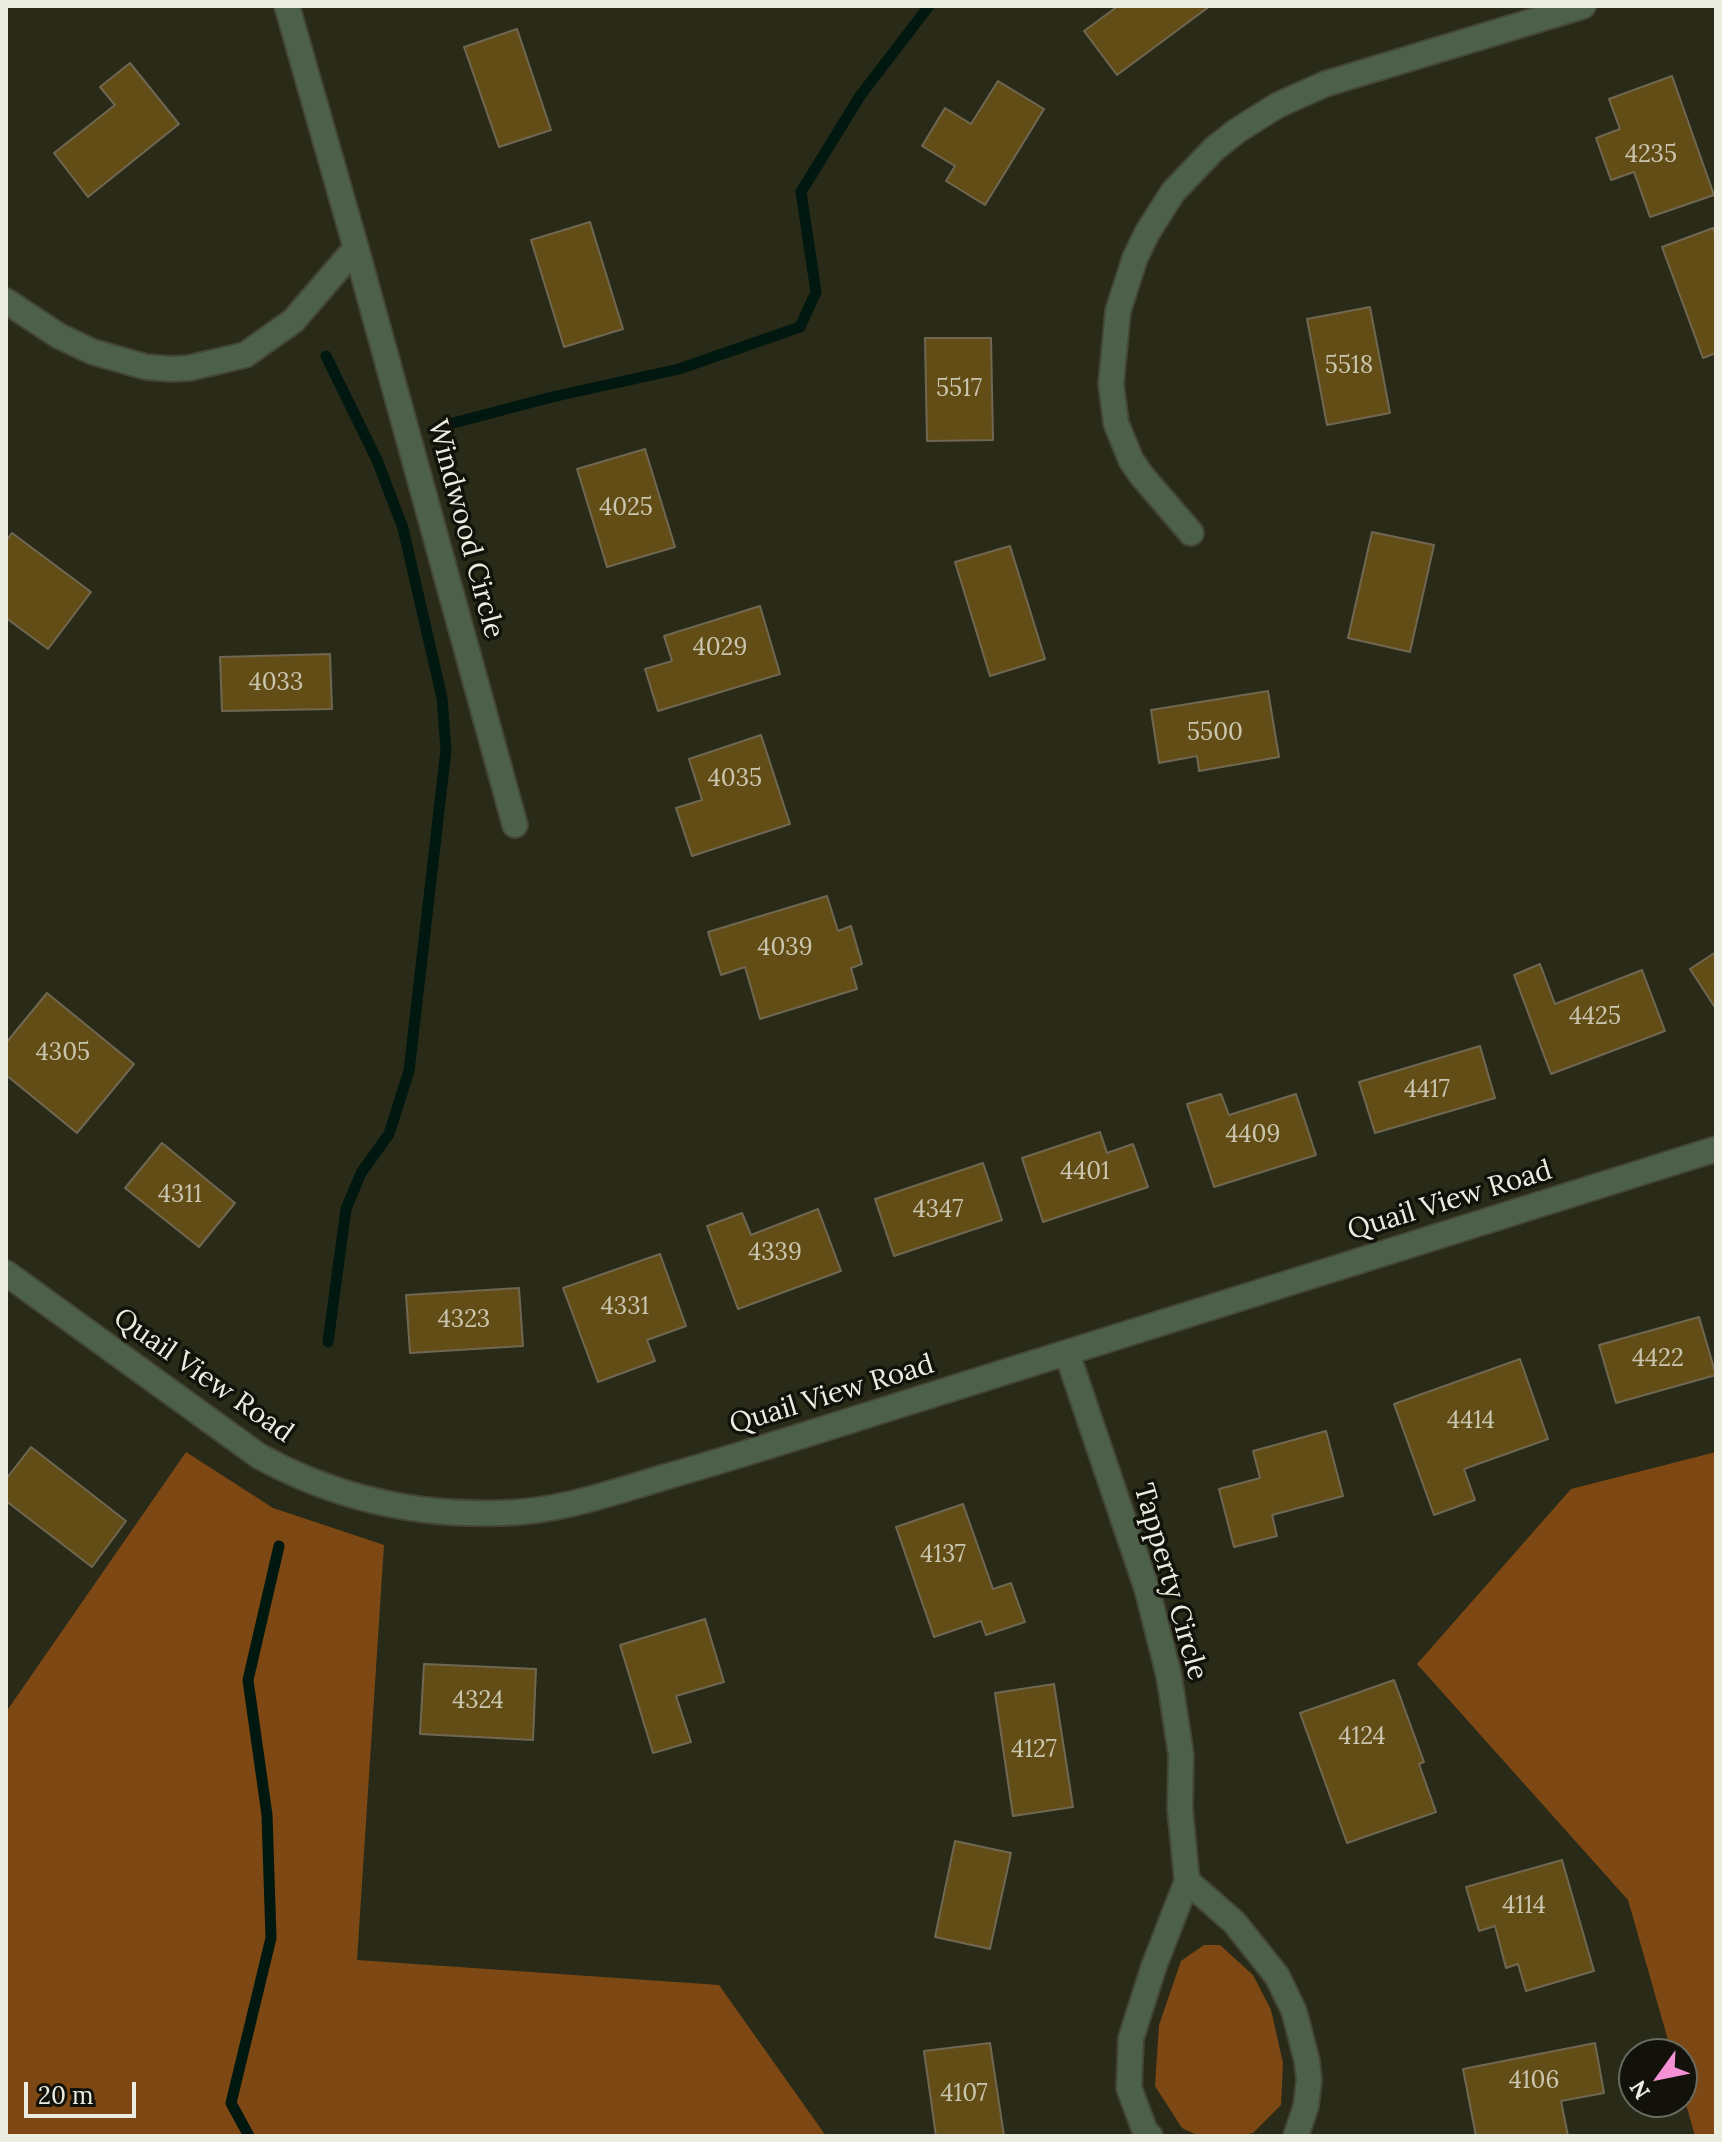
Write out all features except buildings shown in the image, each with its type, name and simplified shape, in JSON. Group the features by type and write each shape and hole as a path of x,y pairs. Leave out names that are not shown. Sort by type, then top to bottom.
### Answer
{"street":[{"name":"Windwood Circle","path":"287,6 515,825"},
{"path":"1191,533 1131,460 1116,423 1111,384 1118,311 1135,258 1173,192 1214,149 1238,130 1278,105 1313,89 1583,6"},
{"path":"6,301 59,336 93,352 146,367 189,368 245,355 293,321 356,248"},
{"name":"Quail View Road","path":"6,1273 288,1472 350,1496 382,1504 434,1511 503,1513 571,1505 745,1454 1716,1149"},
{"name":"Tapperty Circle","path":"1067,1353 1147,1589 1169,1676 1181,1755 1180,1809 1187,1881 1154,1966 1131,2038 1129,2088 1145,2131 1150,2136"},
{"path":"1187,1881 1234,1922 1277,1976 1294,2011 1309,2080 1306,2106 1296,2136"}],"shaded area":[{"path":"186,1452 273,1508 384,1545 357,1960 719,1985 826,2136 6,2136 6,1712"},
{"path":"1716,1452 1716,2136 1695,2136 1690,2118 1698,2118 1698,2038 1667,2038 1628,1900 1417,1664 1571,1489"},
{"path":"1204,1945 1220,1945 1253,1975 1271,2010 1283,2063 1281,2105 1253,2133 1199,2136 1182,2128 1155,2086 1159,2025 1181,1961"}],"waterway":[{"path":"442,426 552,397 679,369 800,327 816,292 801,192 860,96 929,6"},
{"path":"326,356 377,460 403,528 442,698 446,750 409,1071 389,1134 361,1173 346,1209 328,1342"},
{"path":"249,2136 231,2103 271,1938 267,1815 248,1680 279,1546"}]}
